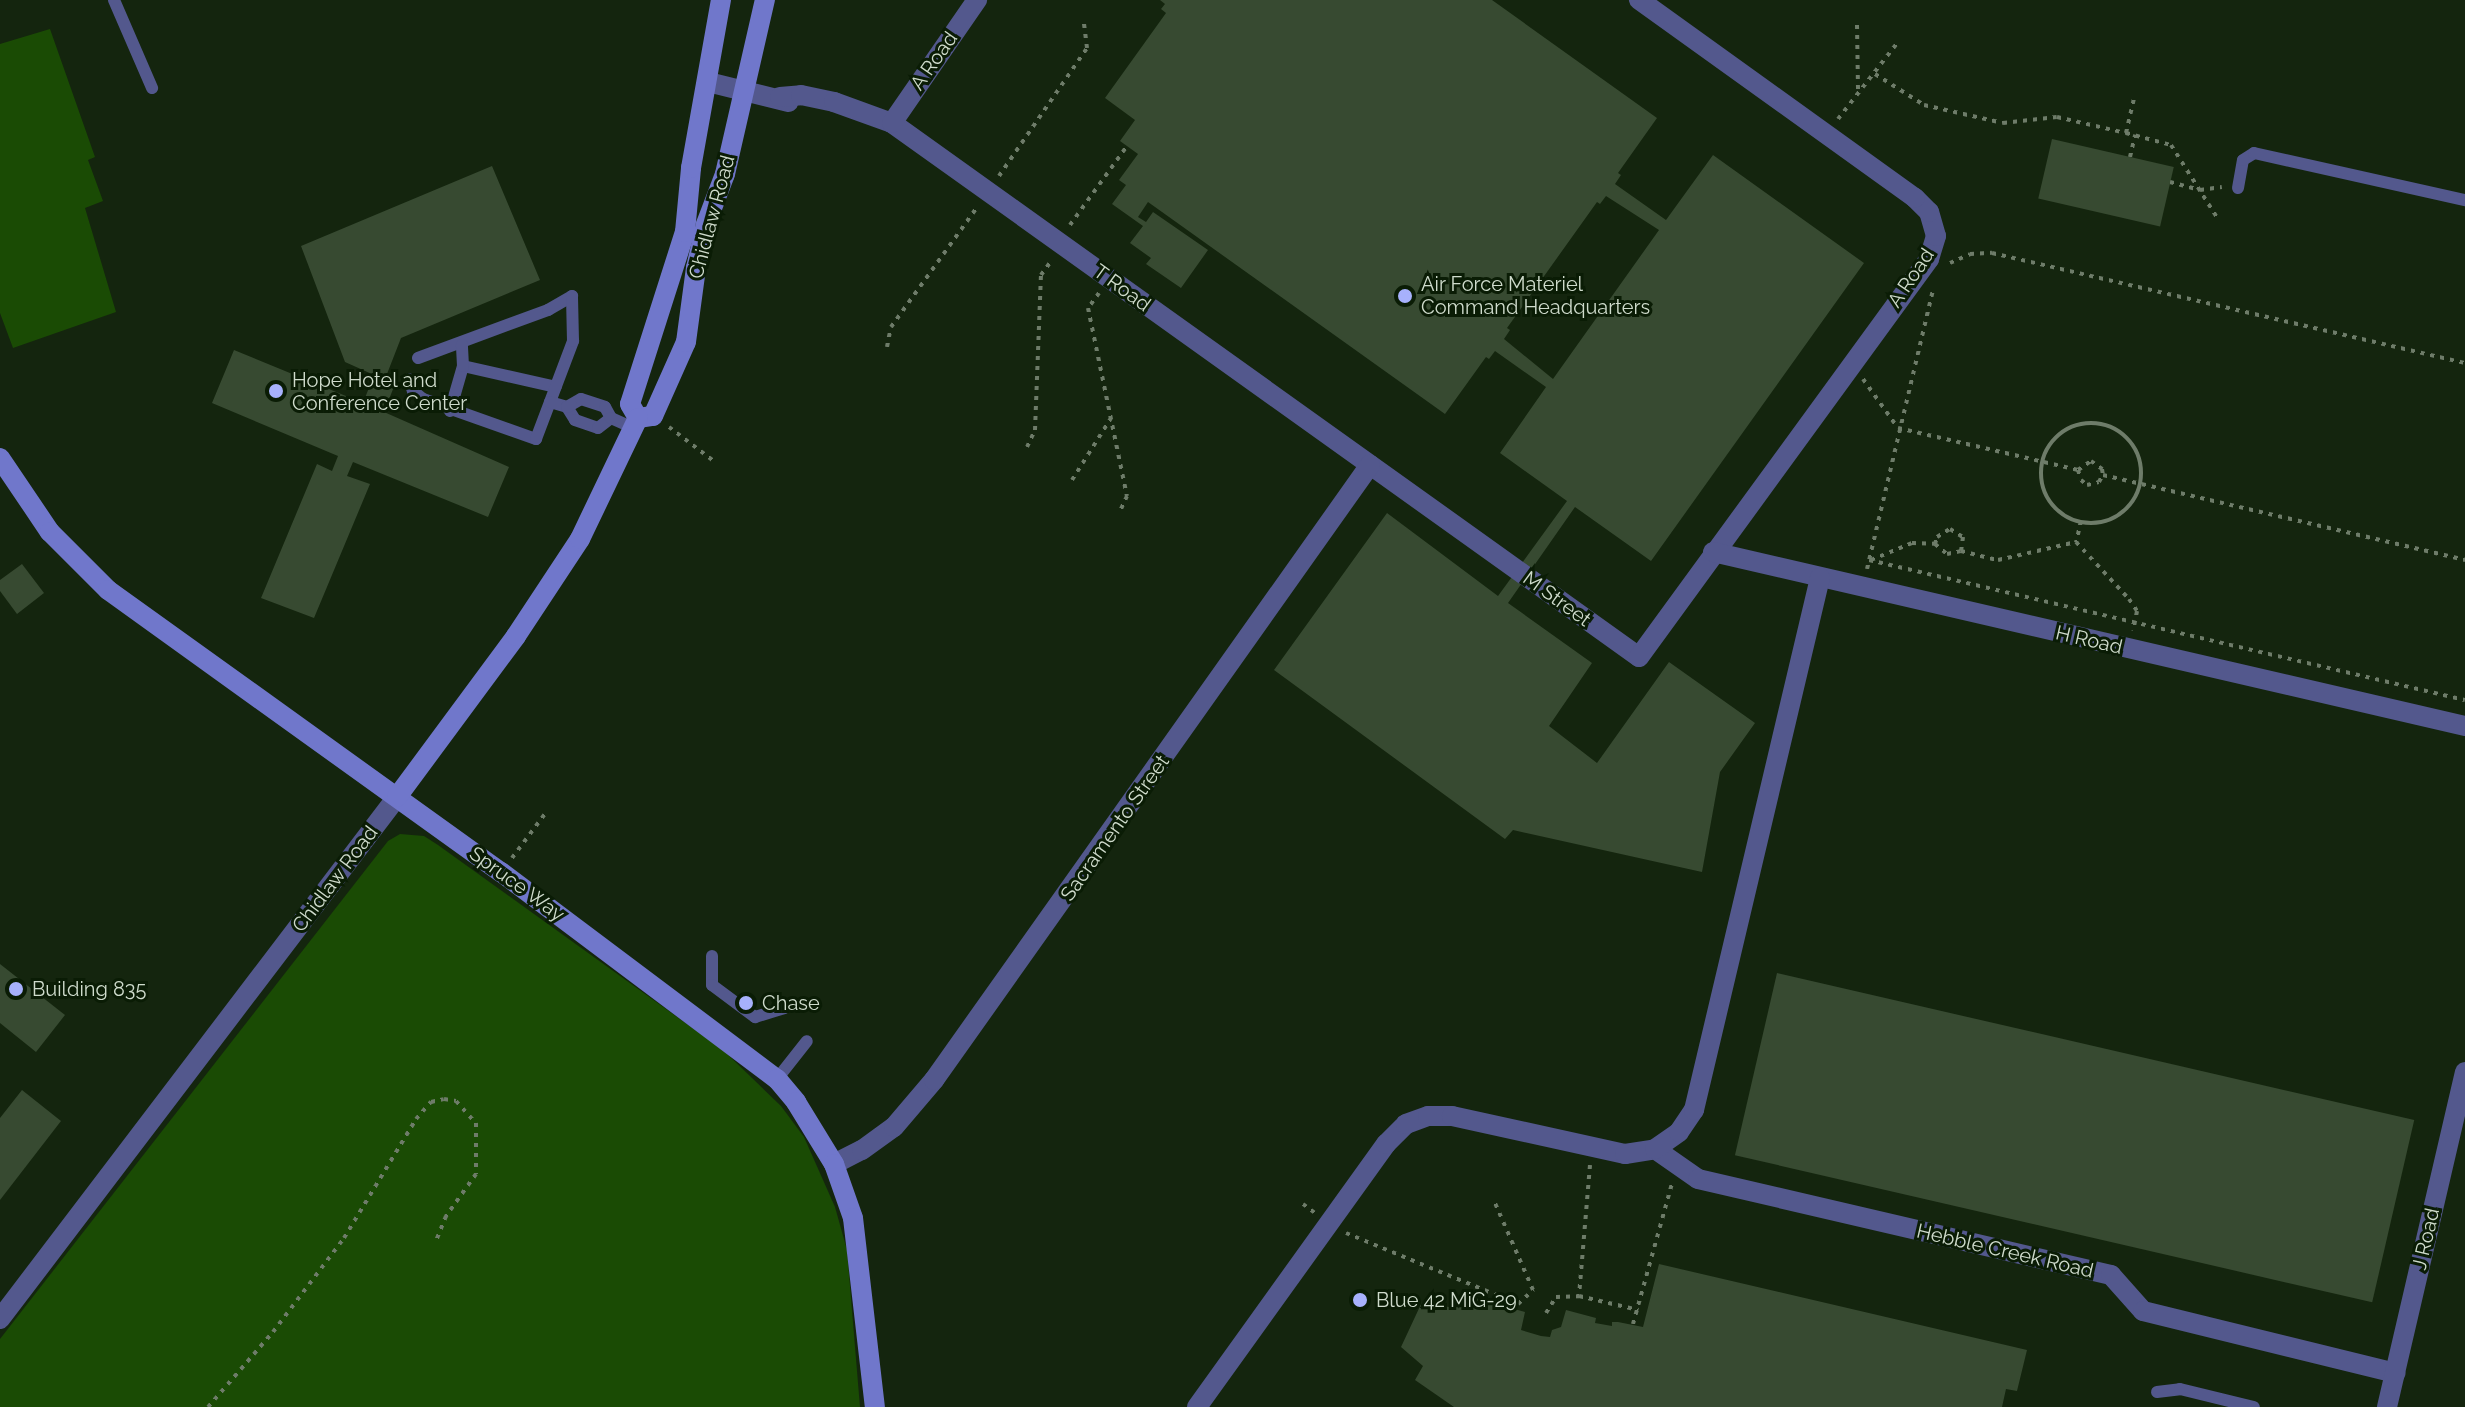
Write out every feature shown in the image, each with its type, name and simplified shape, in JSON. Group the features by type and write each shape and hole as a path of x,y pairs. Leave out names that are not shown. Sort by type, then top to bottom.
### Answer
{"street":[{"name":"Chidlaw Road","path":"0,1319 397,797 524,625 572,552 636,423 630,400 685,232 691,168 721,0"},
{"name":"Chidlaw Road","path":"636,423 653,416 686,342 706,224 725,174 765,0"},
{"name":"A Road","path":"892,123 977,0"},
{"name":"A Road","path":"1639,0 1915,198 1929,212 1935,226 1936,236 1929,259 1850,362 1713,552"},
{"name":"T Road","path":"708,82 780,97 799,106 849,116 871,115 892,123 1370,465"},
{"name":"Spruce Way","path":"0,458 50,532 108,590 501,872 777,1079 796,1102 834,1164 853,1218 875,1407"},
{"name":"M Street","path":"1370,465 1639,657 1713,552"},
{"name":"Sacramento Street","path":"834,1164 862,1150 894,1127 934,1080 1370,465"},
{"name":"H Road","path":"1713,552 2465,726"},
{"path":"1197,1407 1386,1144 1406,1124 1428,1116 1452,1116 1625,1154 1655,1149 1679,1132 1694,1110 1820,578"},
{"name":"J Road","path":"2387,1407 2465,1072"},
{"name":"Hebble Creek Road","path":"1655,1149 1698,1179 2111,1275 2143,1311 2396,1373"}],"lane":[{"path":"114,0 152,88"},
{"path":"2231,188 2243,160 2254,153 2465,200"},
{"path":"409,379 413,391 423,399 536,439 573,341 572,296 548,310 462,345 418,358"},
{"path":"450,411 463,366 462,345"},
{"path":"463,366 556,387"},
{"path":"567,407 581,399 605,407 611,418"},
{"path":"550,402 567,407 575,420 598,428 611,418 636,423"},
{"path":"712,956 712,985 755,1017 785,1008"},
{"path":"777,1079 807,1041"},
{"path":"2157,1392 2180,1389 2254,1407"}],"path":[{"path":"1857,25 1858,91"},
{"path":"1827,135 1898,42"},
{"path":"1875,74 1924,105 2003,123 2057,117 2171,145 2218,219"},
{"path":"2126,133 2134,98"},
{"path":"2130,157 2135,135"},
{"path":"1027,447 1035,430 1041,275 1127,146"},
{"path":"2170,182 2200,190 2231,188"},
{"path":"1943,269 1954,259 1992,253 2465,363"},
{"path":"1109,278 1088,308 1127,496 1119,513"},
{"path":"1862,588 1935,282"},
{"path":"1850,362 1898,428 2078,470 2091,461 2102,469 2103,475 2099,482 2087,485 2081,480 2078,470"},
{"path":"1072,480 1111,418"},
{"path":"2092,422 2111,427 2130,442 2140,462 2141,484 2128,507 2118,515 2104,521 2081,521 2062,513 2049,497 2042,462 2057,436 2073,425 2092,422"},
{"path":"2103,475 2465,560"},
{"path":"2076,542 2081,521"},
{"path":"1935,544 1937,537 1950,529 1963,537 1961,551"},
{"path":"1869,560 1912,543 1935,544 1947,554 1961,551 1998,560 2076,542"},
{"path":"2076,542 2137,611 2129,649"},
{"path":"1869,560 2465,700"},
{"path":"501,872 547,811"},
{"path":"208,1407 273,1332 344,1238 416,1119 431,1102 444,1099 456,1101 476,1123 476,1174 446,1216 435,1243"},
{"path":"1579,1296 1591,1146"},
{"path":"1633,1324 1678,1165"},
{"path":"1303,1204 1346,1233 1518,1304 1533,1290 1495,1203"},
{"path":"1546,1313 1556,1297 1579,1296 1638,1310"}],"green space":[{"path":"50,29 95,157 88,160 103,201 85,208 116,312 13,348 0,313 0,44"},
{"path":"400,834 424,836 438,845 723,1050 781,1106 804,1137 835,1207 847,1250 860,1407 0,1407 0,1339 388,841"}],"building":[{"name":"Air Force Materiel Command Headquarters","path":"1160,0 1492,0 1657,118 1618,173 1621,175 1615,184 1666,220 1713,155 1864,263 1651,561 1575,507 1508,603 1592,663 1549,726 1597,763 1669,662 1755,723 1720,772 1702,872 1513,830 1505,839 1274,670 1387,513 1498,596 1567,501 1500,453 1546,387 1495,351 1489,359 1486,357 1445,414 1148,202 1138,217 1146,222 1153,212 1208,250 1181,288 1146,264 1151,258 1130,243 1143,226 1112,204 1126,185 1119,180 1138,154 1120,141 1135,120 1105,98 1166,13 1161,9 1165,4","holes":["1606,196 1659,230 1553,379 1504,339 1510,330 1507,328 1597,202 1600,204"]},
{"path":"2052,139 2174,167 2160,227 2038,198"},
{"name":"Hope Hotel and Conference Center","path":"492,166 540,280 401,338 387,374 397,379 384,412 509,467 488,517 353,462 347,476 370,484 314,618 261,598 317,464 332,471 338,456 212,403 234,350 363,403 374,375 345,362 301,246"},
{"path":"22,564 44,593 17,614 0,591 0,580"},
{"name":"Building 835","path":"0,964 65,1015 36,1052 0,1023"},
{"path":"1777,973 2414,1120 2372,1302 1735,1155"},
{"path":"22,1090 61,1121 0,1200 0,1118"},
{"path":"1659,1264 2027,1350 2017,1391 2006,1389 2002,1407 1454,1407 1415,1380 1423,1366 1401,1347 1422,1302 1454,1308 1461,1294 1525,1312 1521,1330 1541,1336 1550,1337 1552,1330 1561,1327 1566,1310 1596,1318 1595,1323 1612,1326 1612,1322 1618,1322 1643,1327"}],"place":[{"name":"Air Force Materiel Command Headquarters","path":"1405,296"},
{"name":"Hope Hotel and Conference Center","path":"276,391"},
{"name":"Building 835","path":"16,989"},
{"name":"Chase","path":"746,1003"},
{"name":"Blue 42 MiG-29","path":"1360,1300"}]}
